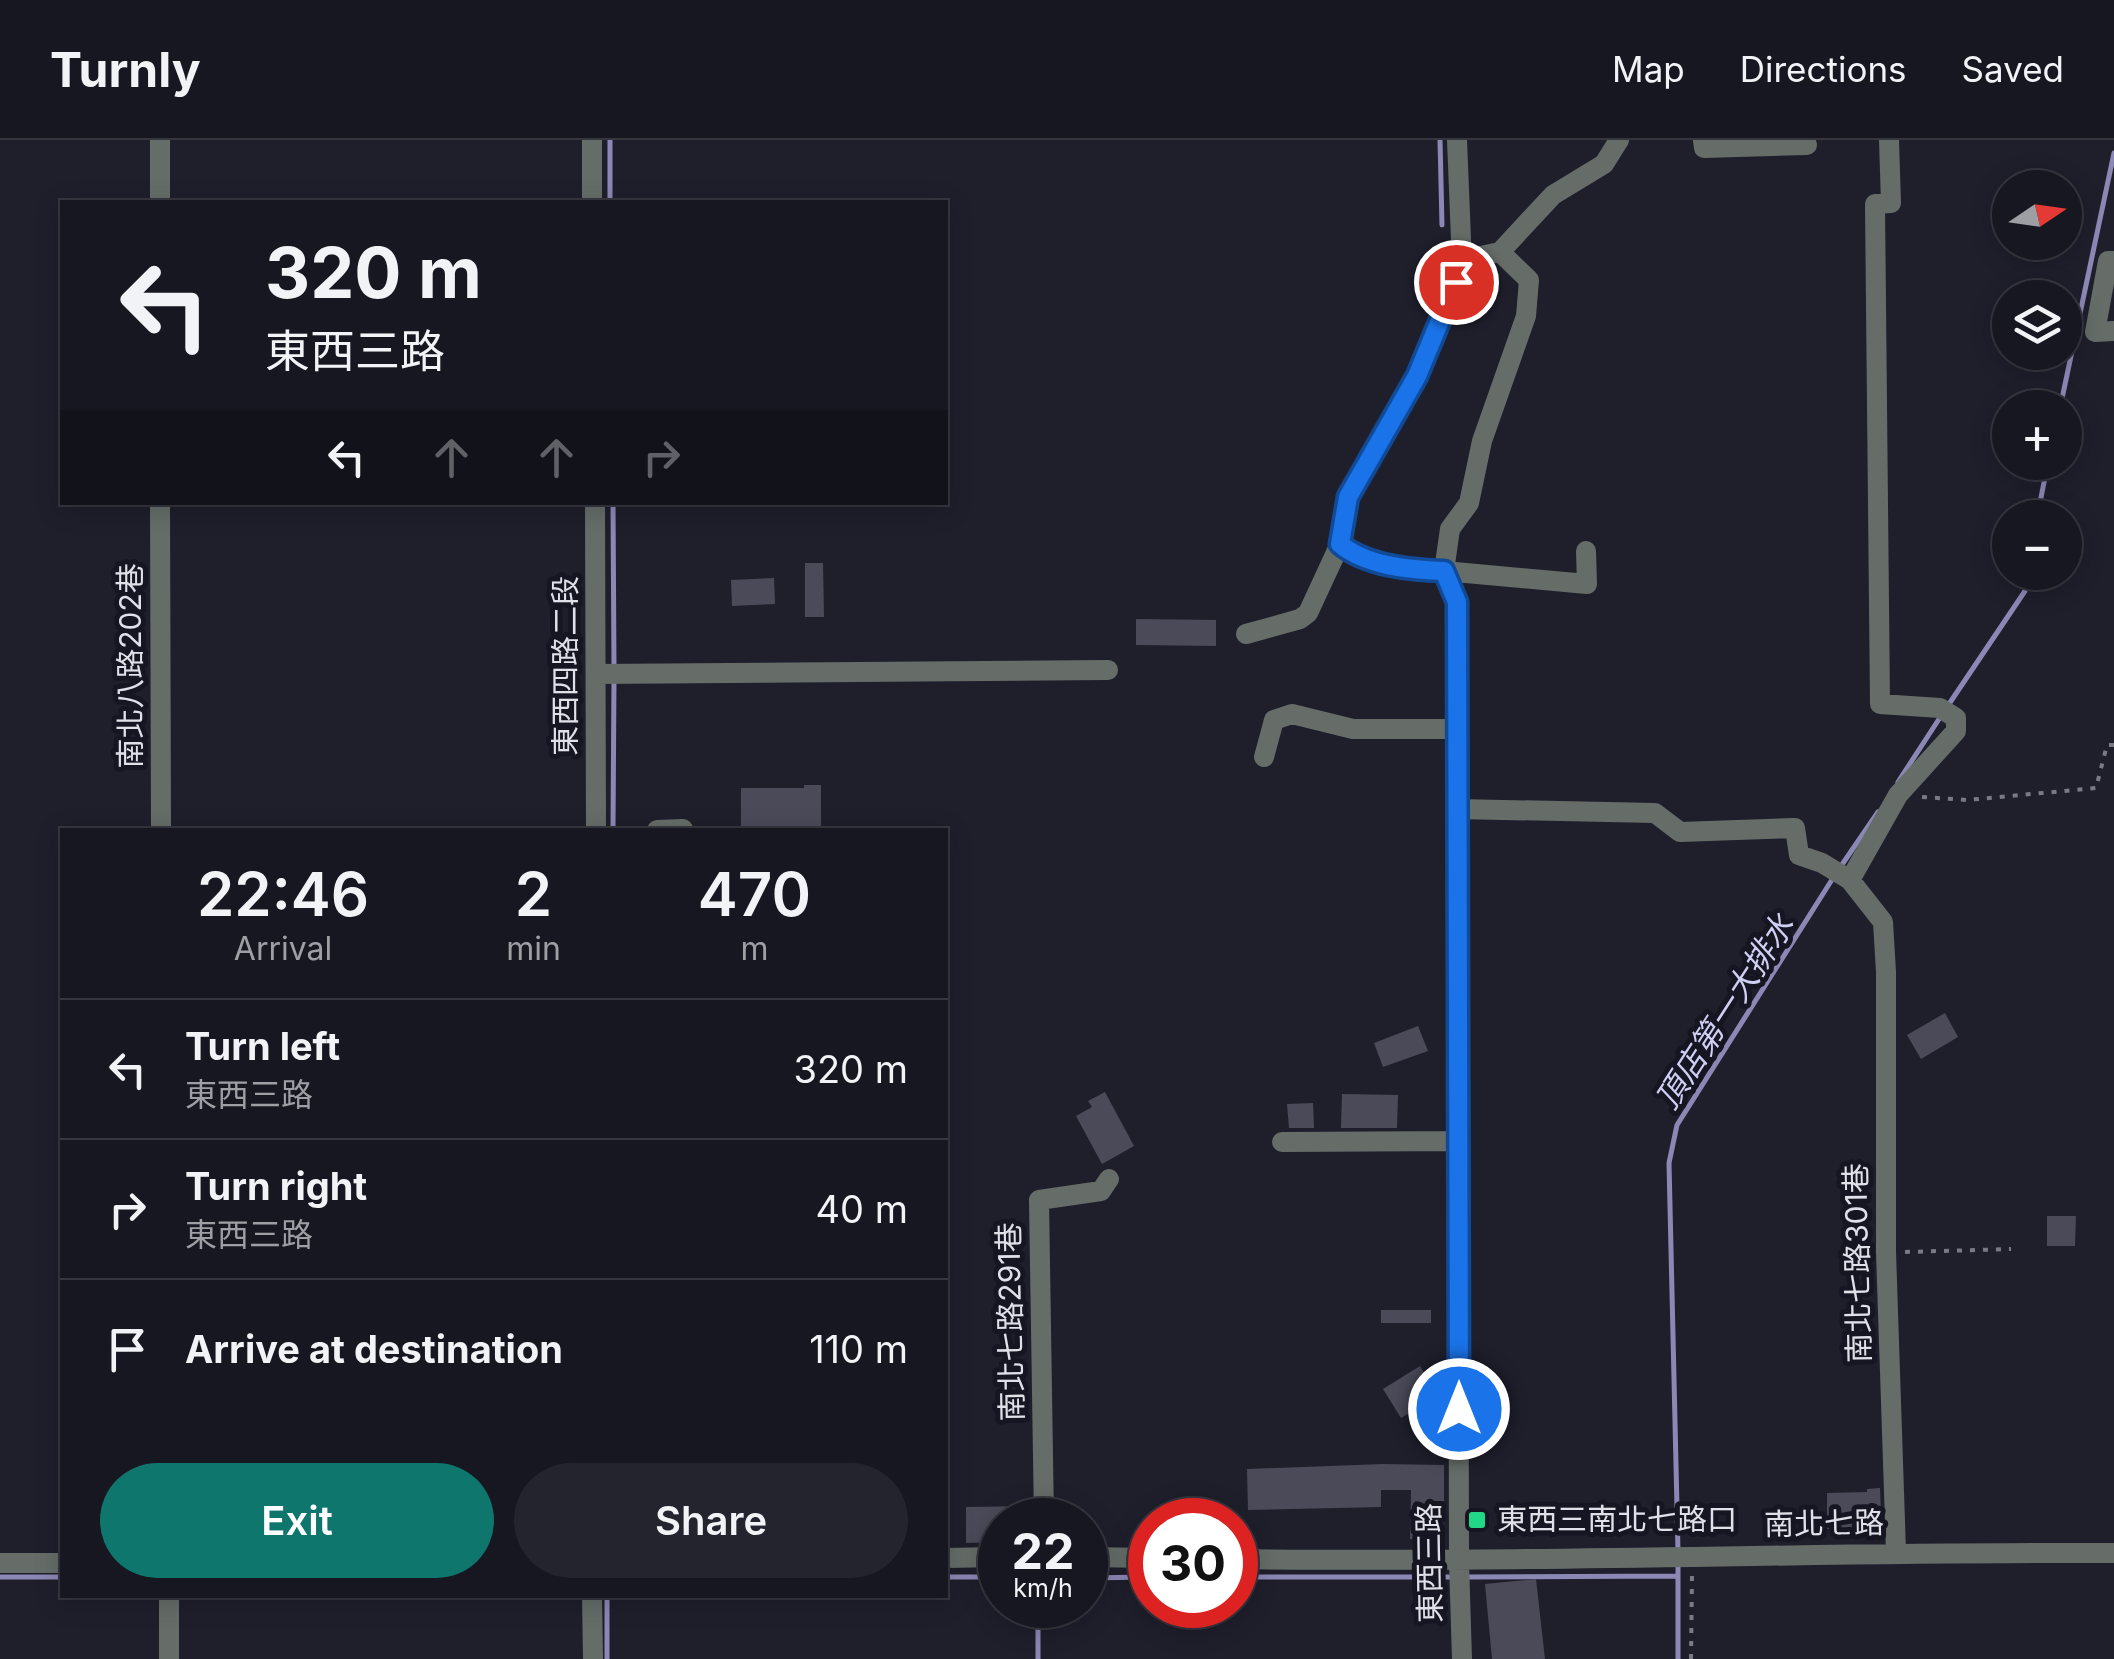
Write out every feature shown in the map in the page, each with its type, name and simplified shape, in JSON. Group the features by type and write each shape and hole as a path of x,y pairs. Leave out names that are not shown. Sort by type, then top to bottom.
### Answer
{"street":[{"path":"160,140 160,200"},
{"path":"592,140 592,200"},
{"path":"1246,634 1300,619 1308,613 1340,544 1348,497 1417,376 1450,303 1462,264 1457,140"},
{"path":"1462,264 1500,252 1553,195 1604,164 1619,140"},
{"path":"1703,140 1704,148 1807,146"},
{"path":"1456,809 1656,813 1680,832 1795,828 1799,855 1822,862 1850,880 1898,795 1956,730 1956,718 1940,708 1880,704 1875,204 1891,203 1889,140"},
{"path":"1444,571 1450,530 1469,504 1482,441 1526,316 1529,280 1500,252"},
{"path":"2114,261 2108,261 2095,332 2114,331"},
{"name":"南北八路202巷","path":"160,505 161,828"},
{"name":"東西四路二段","path":"595,505 596,828"},
{"path":"1340,544 1354,556 1420,570 1586,584 1586,552"},
{"name":"東西三路","path":"1444,571 1457,602 1462,1659"},
{"path":"597,674 1108,670"},
{"path":"1264,757 1274,720 1292,714 1354,729 1458,729"},
{"name":"南北七路301巷","path":"1850,880 1883,922 1886,1252 1896,1552"},
{"path":"1282,1142 1460,1141"},
{"name":"南北七路291巷","path":"1044,1498 1039,1200 1100,1192 1109,1179"},
{"name":"南北七路","path":"1258,1559 1459,1562 1896,1552 2114,1553"},
{"path":"948,1558 978,1557"},
{"path":"0,1563 60,1563"},
{"path":"170,1598 170,1659"},
{"path":"592,1598 593,1659"}],"path":[{"path":"1898,795 1968,800 2096,788 2106,745 2114,745"},
{"path":"1886,1252 2011,1249"},
{"path":"1691,1659 1692,1556"}],"building":[{"path":"805,563 823,563 824,617 805,617"},
{"path":"774,578 775,604 732,606 731,580"},
{"path":"1136,619 1216,620 1216,646 1136,645"},
{"path":"821,785 821,828 741,828 741,788"},
{"path":"1945,1013 1958,1037 1921,1059 1907,1035"},
{"path":"1418,1026 1428,1051 1383,1067 1374,1043"},
{"path":"1105,1092 1134,1146 1102,1164 1076,1116 1092,1107 1088,1101"},
{"path":"1342,1094 1398,1095 1397,1128 1341,1128"},
{"path":"1313,1103 1314,1128 1289,1128 1287,1104"},
{"path":"2047,1216 2076,1216 2075,1246 2047,1246"},
{"path":"1381,1310 1431,1310 1431,1323 1381,1323"},
{"path":"1420,1366 1438,1396 1401,1418 1383,1389"},
{"path":"1444,1465 1444,1539 1410,1539 1411,1490 1381,1490 1381,1507 1258,1510 1258,1498 1248,1498 1247,1469"},
{"path":"1880,1488 1882,1538 1868,1538 1868,1529 1827,1529 1827,1493"},
{"path":"966,1507 978,1507 978,1543 966,1543"},
{"path":"1536,1579 1545,1659 1492,1659 1485,1584"}],"waterway":[{"path":"610,140 610,200"},
{"path":"1440,140 1442,225"},
{"name":"頂店第一大排水","path":"2064,390 2114,153"},
{"name":"頂店第一大排水","path":"2041,500 2044,480"},
{"path":"613,505 614,667"},
{"name":"頂店第一大排水","path":"1947,707 2025,590"},
{"path":"613,828 614,678"},
{"name":"頂店第一大排水","path":"1898,782 1941,716"},
{"name":"頂店第一大排水","path":"1839,869 1878,812"},
{"name":"頂店第一大排水","path":"1678,1551 1669,1163 1677,1125 1833,878"},
{"name":"頂店第一大排水","path":"1678,1562 1678,1659"},
{"path":"1466,1577 1678,1576"},
{"path":"0,1577 60,1577"},
{"path":"948,1577 978,1577"},
{"path":"1108,1578 1128,1577"},
{"path":"1258,1577 1455,1577"},
{"path":"607,1598 607,1659"},
{"path":"1038,1628 1038,1659"}],"place":[{"name":"東西三南北七路口","path":"1477,1520"}],"route":[{"path":"1456,282 1417,376 1348,497 1340,544 1354,556 1444,571 1457,602 1459,1409"}]}
